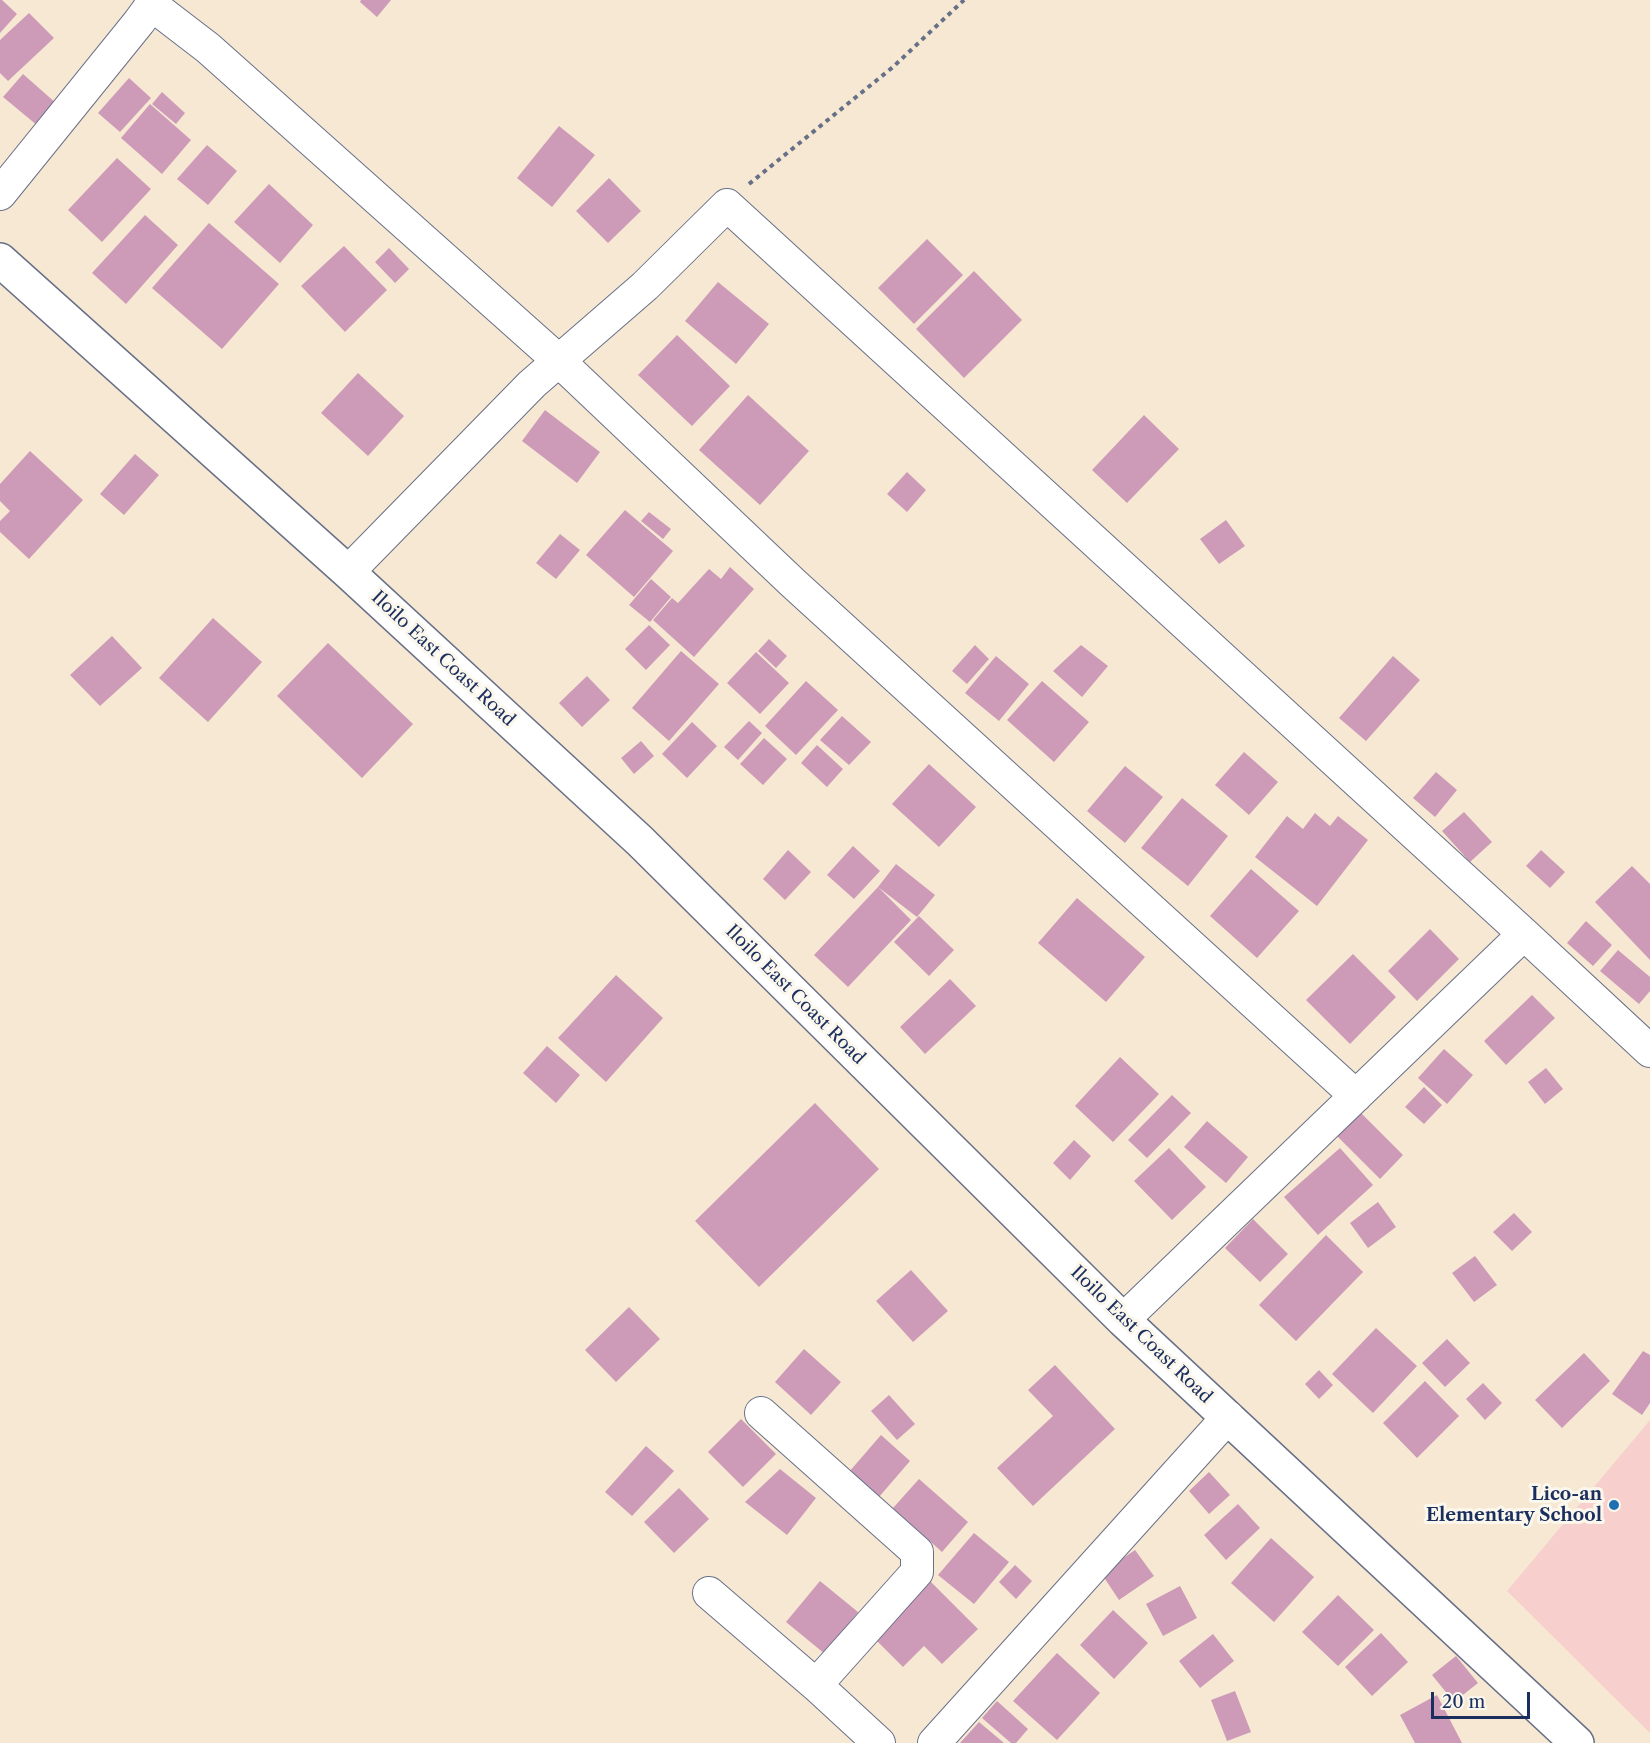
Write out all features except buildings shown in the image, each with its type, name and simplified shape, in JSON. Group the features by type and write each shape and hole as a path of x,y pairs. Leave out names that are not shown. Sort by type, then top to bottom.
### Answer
{"main road":[{"name":"Iloilo East Coast Road","path":"0,260 348,572 640,841 1123,1320 1577,1743"}],"street":[{"path":"0,194 153,2 208,48 559,361 793,583 1356,1096"},
{"path":"348,572 532,384 645,286 727,205 1650,1051"},
{"path":"1123,1320 1524,934"},
{"path":"761,1413 917,1552 917,1572 816,1685"},
{"path":"934,1743 1228,1417"},
{"path":"709,1593 816,1685 879,1743"}],"path":[{"path":"727,205 748,185 893,67 964,0"}],"shaded area":[{"name":"Lico-an Elementary School","path":"1650,1420 1650,1733 1507,1591"}],"place":[{"name":"Lico-an Elementary School","path":"1614,1505"}]}
